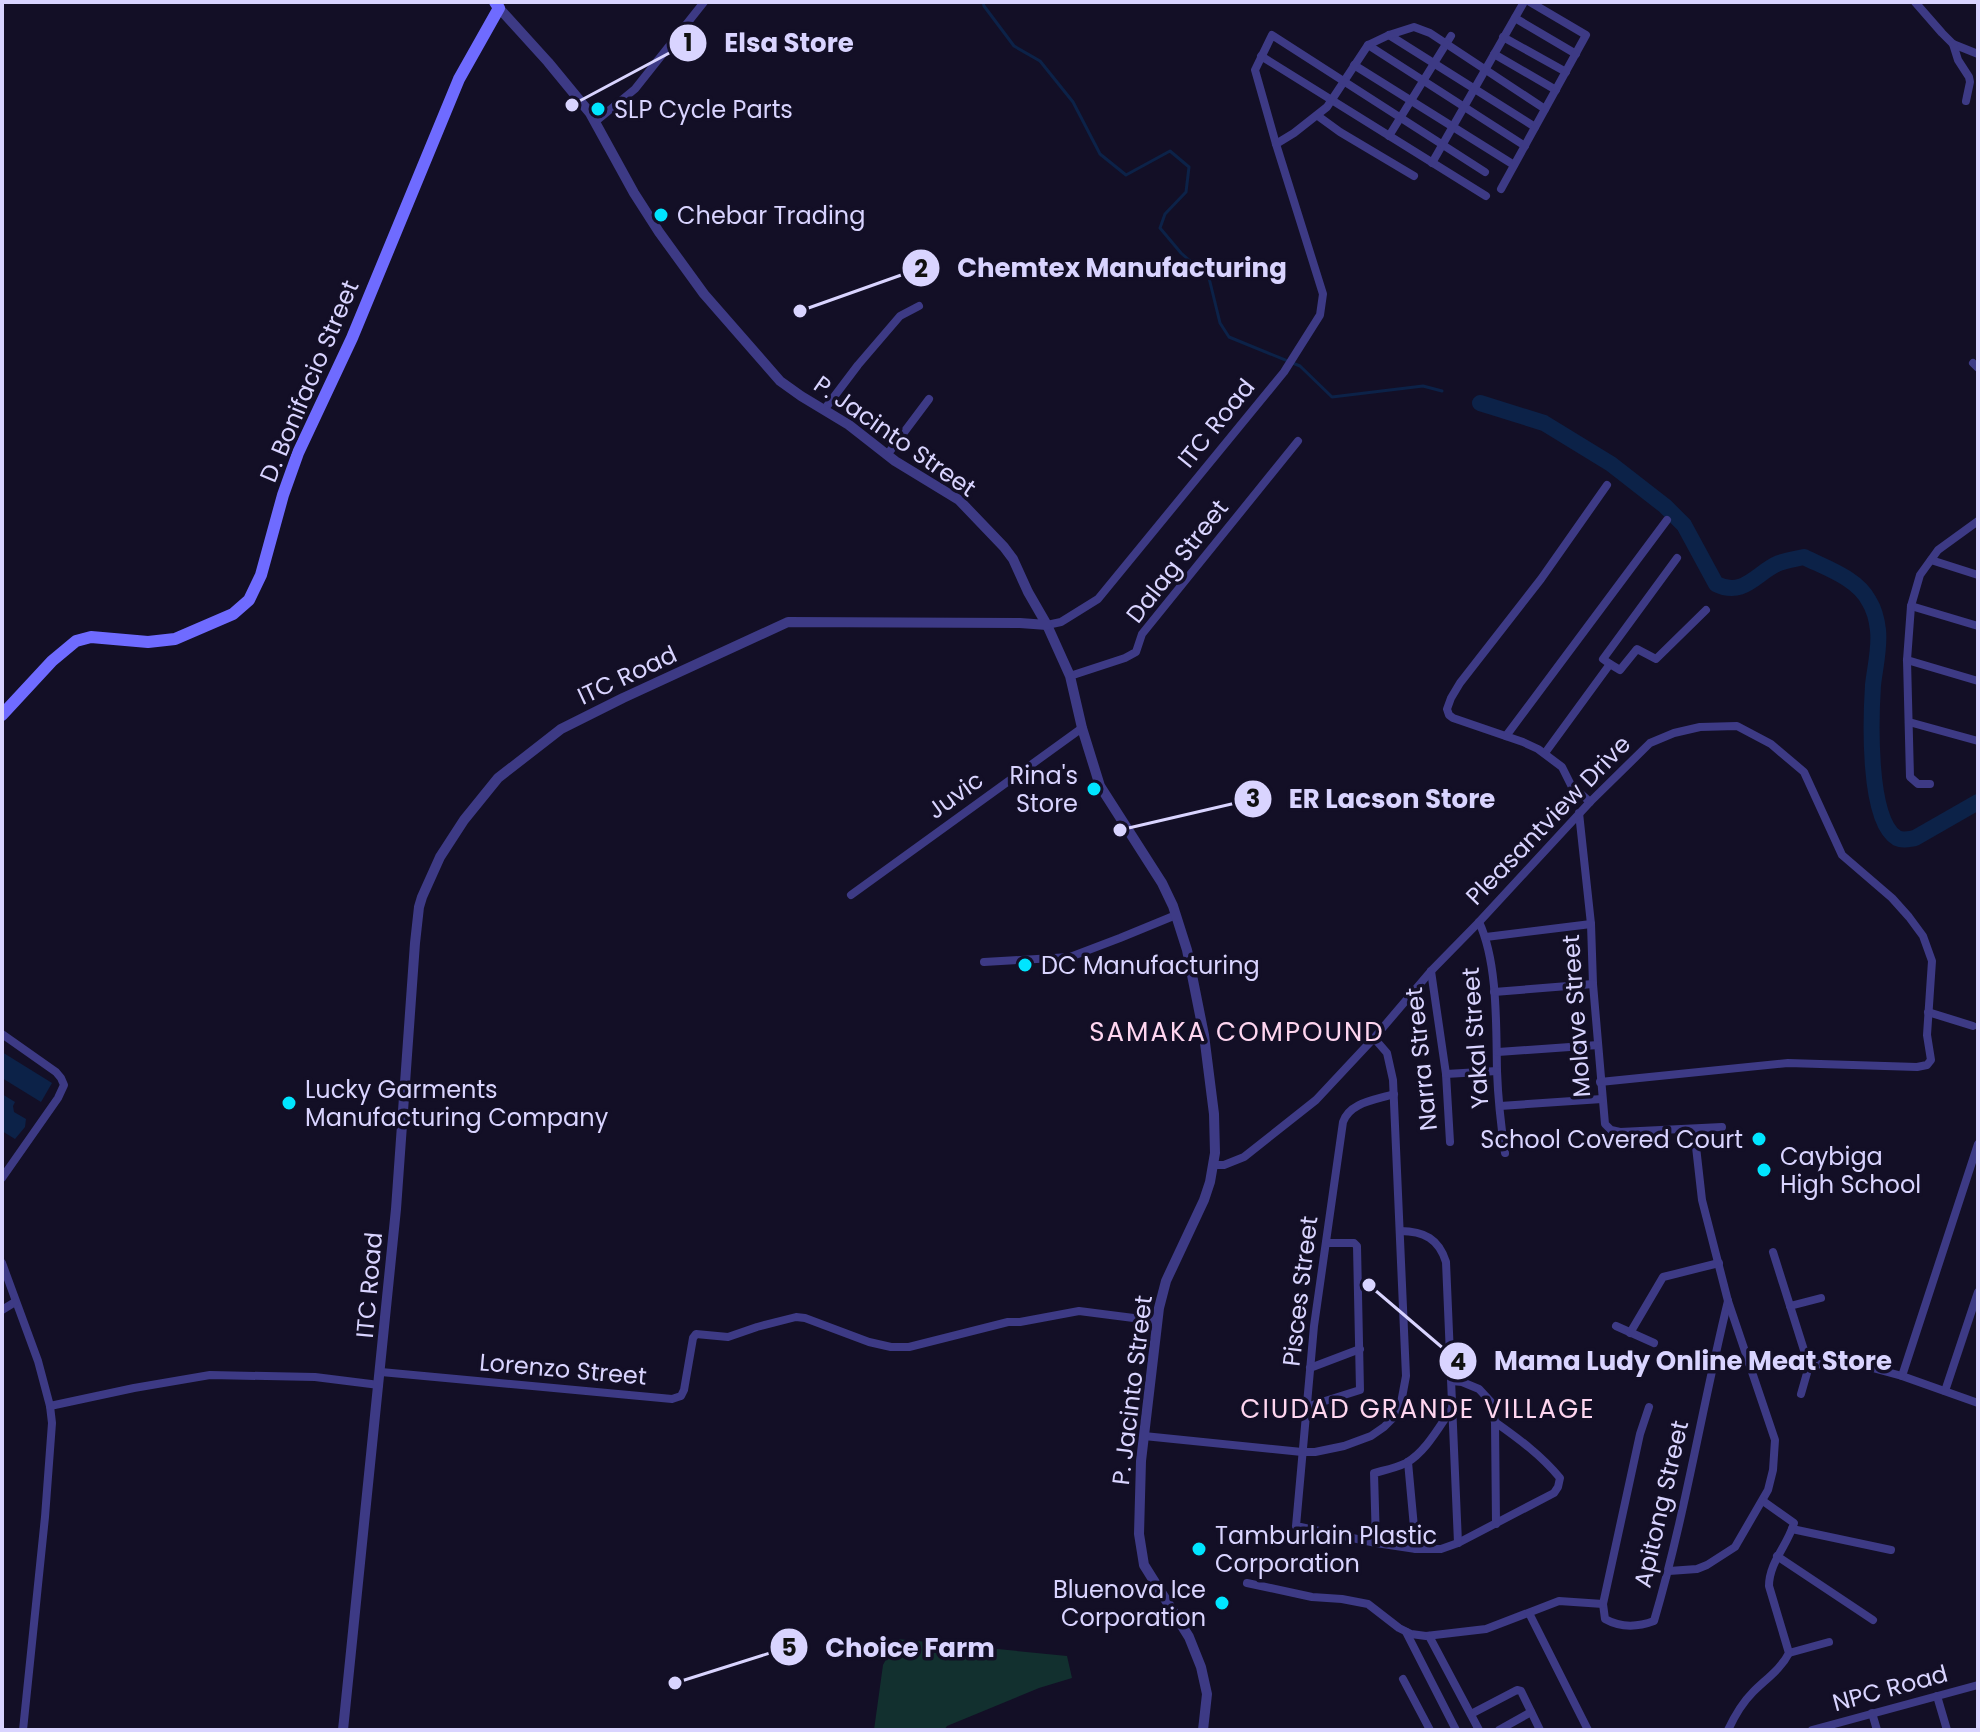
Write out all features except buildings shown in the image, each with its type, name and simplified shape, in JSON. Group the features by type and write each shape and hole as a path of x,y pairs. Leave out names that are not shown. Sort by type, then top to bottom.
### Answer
{"main road":[{"name":"D. Bonifacio Street","path":"2,715 52,661 76,641 91,637 148,642 175,639 233,614 249,600 261,575 298,453 356,328 459,79 497,5"}],"street":[{"path":"595,122 635,89 704,2"},
{"path":"1432,163 1524,2"},
{"path":"1501,189 1586,35 1530,2"},
{"path":"1915,2 1953,44 1978,54"},
{"name":"P. Jacinto Street","path":"497,5 548,62 595,122 634,193 704,294 780,381 959,500 1013,559 1070,676 1100,786 1162,883 1176,915 1187,950 1204,1035 1214,1114 1215,1153 1204,1200 1162,1293 1144,1436 1139,1534 1143,1560 1189,1637 1201,1667 1207,1694 1203,1730"},
{"path":"1515,18 1576,54"},
{"path":"1276,144 1327,107 1368,45 1414,27 1448,40 1485,70 1545,109"},
{"name":"ITC Road","path":"343,1730 381,1372 419,907 440,857 464,820 498,778 561,729 788,622 1047,625 1061,622 1098,599 1284,372 1320,315 1323,294 1255,70 1261,56 1272,35 1343,81"},
{"path":"1389,35 1535,127"},
{"path":"1503,37 1566,72"},
{"path":"1389,136 1448,40"},
{"path":"1953,44 1958,60 1969,77 1966,101"},
{"path":"1368,45 1525,146"},
{"path":"1494,54 1556,90"},
{"path":"1261,56 1486,196"},
{"path":"1354,65 1514,165"},
{"path":"1343,81 1485,172"},
{"path":"1318,116 1414,176"},
{"path":"824,410 900,316 919,306"},
{"path":"887,455 929,399"},
{"name":"Dalag Street","path":"1070,676 1136,652 1142,634 1298,441"},
{"path":"1590,802 1571,785 1562,767 1545,753 1523,742 1453,718 1449,715 1447,704 1607,485"},
{"path":"1506,736 1667,520"},
{"path":"1930,784 1918,784 1910,777 1907,660 1911,606 1920,575 1938,550 1978,521"},
{"path":"1677,558 1603,659 1620,670 1637,649 1656,659 1706,610"},
{"path":"1931,560 1978,575"},
{"path":"1911,606 1978,626"},
{"path":"1907,660 1978,681"},
{"path":"1545,753 1610,664"},
{"path":"1909,722 1978,741"},
{"name":"Pleasantview Drive","path":"1214,1165 1233,1162 1253,1151 1316,1100 1431,971 1579,813 1650,743 1700,727 1737,726 1771,744 1804,772 1842,855 1892,898 1923,936 1932,961 1927,1035 1931,1060 1927,1065 1917,1067 1788,1063 1600,1082"},
{"name":"Juvic","path":"851,895 1082,728"},
{"name":"Molave Street","path":"1579,813 1591,924 1605,1124 1615,1131 1722,1127"},
{"path":"984,962 1070,957 1176,915"},
{"name":"Yakal Street","path":"1479,922 1486,937 1494,992 1505,1153"},
{"path":"1486,937 1591,924"},
{"name":"Narra Street","path":"1431,971 1446,1074 1450,1142"},
{"path":"1494,992 1593,984"},
{"path":"1928,1012 1973,1026"},
{"path":"2,1034 56,1072 64,1085 2,1178"},
{"path":"1144,1436 1315,1452 1371,1436 1394,1417 1401,1403 1406,1376 1394,1094 1390,1059 1374,1038"},
{"path":"1498,1052 1598,1045"},
{"path":"1446,1074 1497,1071"},
{"name":"Pisces Street","path":"1376,1543 1296,1526 1314,1326 1344,1117 1353,1107 1394,1094"},
{"path":"1500,1106 1602,1099"},
{"path":"1669,1571 1697,1569 1735,1547 1768,1490 1775,1440 1728,1301 1702,1200 1694,1129"},
{"path":"1902,1376 1978,1144"},
{"path":"1400,1231 1413,1231 1431,1237 1443,1254 1447,1276 1458,1543"},
{"path":"1306,1407 1360,1390 1357,1246 1354,1243 1326,1243"},
{"path":"1773,1252 1809,1366 1801,1394"},
{"path":"2,1263 38,1361 52,1423 23,1730"},
{"path":"1630,1333 1663,1277 1719,1263"},
{"path":"1945,1391 1978,1292"},
{"path":"1790,1306 1821,1298"},
{"name":"Apitong Street","path":"1603,1604 1605,1619 1611,1622 1634,1626 1654,1621 1669,1571 1728,1301"},
{"path":"2,1310 15,1302"},
{"name":"Lorenzo Street","path":"381,1372 672,1399 681,1396 684,1390 693,1338 699,1333 728,1337 796,1317 891,1347 909,1347 1008,1322 1079,1311 1157,1321"},
{"path":"1616,1326 1654,1343"},
{"path":"1310,1368 1360,1349"},
{"path":"1809,1366 1848,1362 1902,1376 1978,1403"},
{"path":"50,1406 210,1375 315,1377 379,1385"},
{"path":"1452,1381 1471,1385 1491,1402 1495,1422 1496,1524"},
{"path":"1453,1406 1426,1444 1408,1462 1374,1473 1376,1543 1441,1549 1554,1493 1560,1478 1536,1451 1495,1422"},
{"path":"1247,1583 1312,1597 1368,1604 1405,1631 1429,1636 1486,1629 1559,1601 1603,1604 1640,1434 1649,1407"},
{"path":"1408,1462 1416,1549"},
{"path":"1763,1501 1794,1523 1777,1556 1769,1586 1789,1653"},
{"path":"1792,1529 1891,1550"},
{"path":"1777,1556 1873,1620"},
{"path":"1529,1613 1588,1730"},
{"path":"1405,1631 1456,1730"},
{"path":"1429,1636 1479,1730"},
{"path":"1728,1730 1738,1709 1789,1653 1829,1642"},
{"path":"1403,1679 1430,1730"},
{"name":"NPC Road","path":"1812,1730 1978,1685"},
{"path":"1471,1714 1517,1690 1521,1691 1540,1730"},
{"path":"1937,1696 1947,1730"},
{"path":"1499,1730 1510,1727 1531,1712"},
{"path":"1872,1713 1877,1730"}],"green space":[{"path":"897,1639 1067,1656 1072,1678 1039,1688 947,1726 944,1730 874,1730 883,1665"}],"water":[{"path":"2,1052 52,1083 41,1102 2,1078"},
{"path":"2,1094 15,1102 14,1112 26,1119 25,1127 15,1139 2,1131"}],"waterway":[{"path":"983,2 1014,46 1040,61 1073,102 1100,154 1126,175 1170,151 1189,167 1186,192 1165,214 1160,228 1181,253 1209,278 1220,323 1229,337 1300,366 1332,397 1423,386 1442,391"},
{"path":"1480,403 1544,423 1611,464 1684,525 1716,584 1735,588 1742,586 1779,563 1804,557 1857,586 1871,604 1878,630 1873,685 1873,767 1880,811 1887,828 1899,839 1915,838 1978,802"}],"place":[{"name":"Elsa Store","path":"572,105"},
{"name":"SLP Cycle Parts","path":"598,109"},
{"name":"Chebar Trading","path":"661,215"},
{"name":"Chemtex Manufacturing","path":"800,311"},
{"name":"Rina's Store","path":"1094,789"},
{"name":"ER Lacson Store","path":"1120,830"},
{"name":"DC Manufacturing","path":"1025,965"},
{"name":"Lucky Garments Manufacturing Company","path":"289,1103"},
{"name":"School Covered Court","path":"1759,1139"},
{"name":"Caybiga High School","path":"1764,1170"},
{"name":"Mama Ludy Online Meat Store","path":"1369,1285"},
{"name":"Tamburlain Plastic Corporation","path":"1199,1549"},
{"name":"Bluenova Ice Corporation","path":"1222,1603"},
{"name":"Choice Farm","path":"675,1683"}],"district":[{"name":"SAMAKA COMPOUND","path":"1237,1032"},
{"name":"CIUDAD GRANDE VILLAGE","path":"1418,1409"}]}
